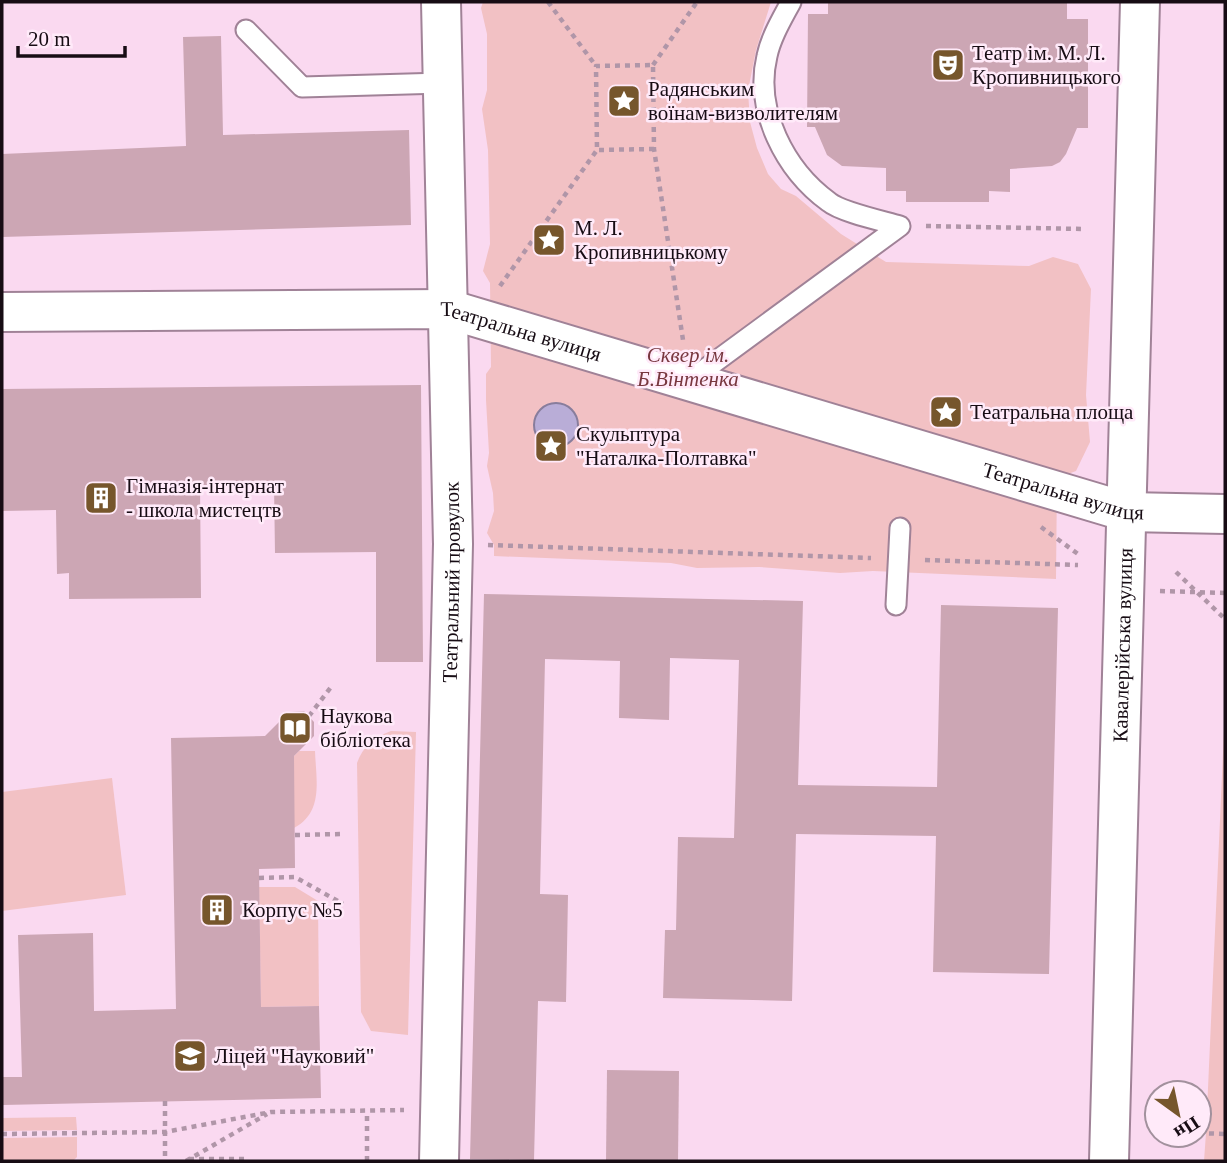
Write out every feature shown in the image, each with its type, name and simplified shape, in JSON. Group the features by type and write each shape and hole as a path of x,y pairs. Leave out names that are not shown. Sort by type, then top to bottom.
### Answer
{"street":[{"name":"Театральний провулок","path":"439,1161 453,544 462,313 443,83 442,2"},
{"name":"Кавалерійська вулиця","path":"1109,1161 1140,2"},
{"name":"Театральна вулиця","path":"2,312 462,313 1127,512 1225,514"}],"lane":[{"path":"791,2 766,55 763,93 771,124 783,150 800,174 830,204 900,226"},
{"path":"246,30 302,87 443,83"},
{"path":"690,381 900,226"},
{"path":"896,605 900,528"}],"path":[{"path":"462,313 597,150 596,66 548,2"},
{"path":"690,381 654,149 653,65 697,2"},
{"path":"596,66 653,65"},
{"path":"597,150 654,149"},
{"path":"900,226 1084,229"},
{"path":"453,544 1078,565"},
{"path":"1176,572 1225,619"},
{"path":"1157,591 1225,593"},
{"path":"309,716 331,687"},
{"path":"295,835 341,834"},
{"path":"259,878 295,877 343,904"},
{"path":"165,1101 166,1161"},
{"path":"2,1134 165,1132 271,1112 440,1110"},
{"path":"367,1111 367,1161"},
{"path":"187,1160 271,1112"},
{"path":"187,1160 247,1161"}],"green space":[{"name":"Сквер ім. Б.Вінтенка","path":"483,2 771,2 756,50 748,91 750,122 757,148 768,174 781,189 796,196 841,234 886,262 1029,266 1053,257 1078,264 1091,289 1086,395 1090,442 1076,471 1057,478 1056,579 873,571 840,573 759,567 697,568 671,563 494,556 494,545 487,533 494,511 487,466 489,453 486,374 491,367 490,283 483,271 490,244 488,150 482,109 487,90 487,34 481,8"},
{"path":"1225,708 1225,1161 1204,1161 1205,1149 1213,1149 1213,1079 1208,1079"},
{"path":"391,731 416,732 408,1035 371,1031 361,1012 357,763 370,743"},
{"path":"299,751 315,751 317,784 310,813 294,828 294,756"},
{"path":"112,778 126,895 2,911 2,792"},
{"path":"259,887 295,887 318,901 319,1006 261,1007"},
{"path":"76,1117 77,1130 2,1131 2,1118"},
{"path":"77,1137 77,1157 73,1161 2,1161 2,1138"}],"shaded area":[{"path":"556,403 571,410 578,425 571,440 556,447 541,440 534,425 541,410"}],"building":[{"name":"Театр ім. М. Л. Кропивницького","path":"828,2 1067,2 1067,19 1088,19 1088,128 1077,128 1060,162 1052,166 1010,169 1010,192 989,191 989,202 906,202 906,191 886,191 886,168 842,166 827,155 815,127 807,127 808,14 828,14"},
{"path":"221,36 223,135 409,130 411,225 2,237 2,154 186,146 183,37"},
{"path":"421,385 423,662 376,662 376,552 275,553 274,484 200,485 201,598 69,599 69,573 57,574 56,510 2,511 2,389"},
{"path":"484,594 803,601 798,785 937,787 941,605 1058,608 1049,974 933,972 936,836 796,834 792,1001 663,998 665,930 676,930 678,837 734,838 739,660 670,658 669,720 619,718 620,661 545,659 540,894 568,895 566,1002 538,1001 534,1160 470,1159"},
{"name":"Корпус №5","path":"304,711 314,722 314,736 294,756 295,868 259,869 261,1007 319,1006 321,1098 3,1105 2,1077 22,1077 18,935 93,933 94,1011 176,1009 171,738 265,736 289,712"},
{"path":"607,1070 679,1071 678,1161 606,1161"}],"place":[{"name":"Театр ім. М. Л. Кропивницького","path":"948,65"},
{"name":"Радянським воїнам-визволителям","path":"624,101"},
{"name":"М. Л. Кропивницькому","path":"549,240"},
{"name":"Театральна площа","path":"946,412"},
{"name":"Скульптура \"Наталка-Полтавка\"","path":"551,446"},
{"name":"Гімназія-інтернат - школа мистецтв","path":"101,498"},
{"name":"Наукова бібліотека","path":"295,728"},
{"name":"Корпус №5","path":"217,910"},
{"name":"Ліцей \"Науковий\"","path":"190,1056"}]}
